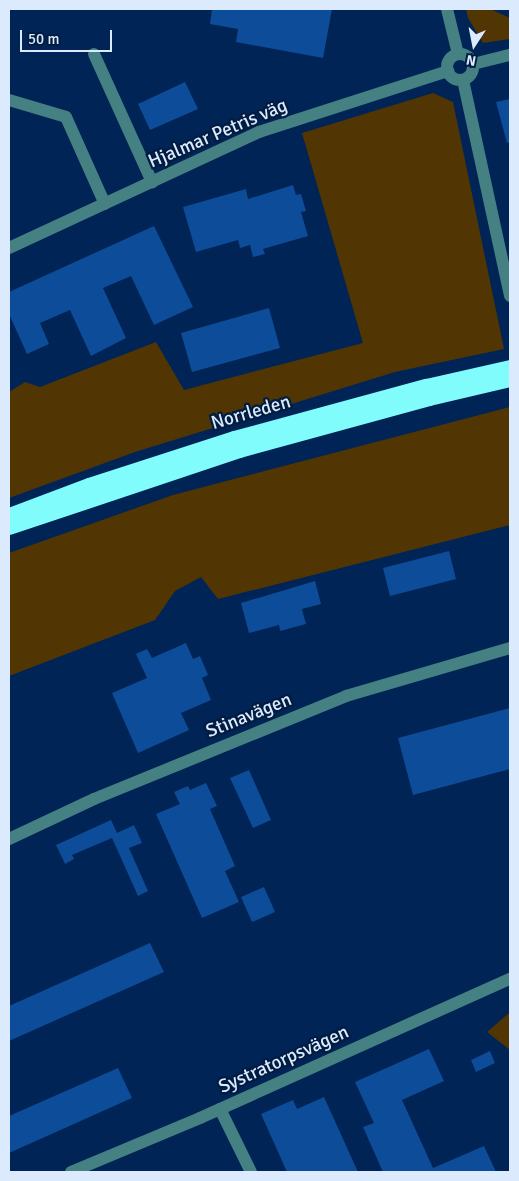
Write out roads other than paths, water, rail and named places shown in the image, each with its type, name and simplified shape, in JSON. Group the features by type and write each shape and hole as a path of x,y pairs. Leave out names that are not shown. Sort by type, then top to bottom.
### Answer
{"highway":[{"name":"Norrleden","path":"9,514 89,485 234,438 426,386 510,367"},
{"name":"Norrleden","path":"9,527 248,447 411,402 510,379"}],"street":[{"path":"448,9 458,54"},
{"path":"94,54 152,182"},
{"path":"458,54 465,55 473,64 471,74 463,80 455,79 448,71 449,60 458,54"},
{"path":"473,64 510,55"},
{"name":"Hjalmar Petris väg","path":"9,248 259,132 448,71"},
{"path":"463,80 510,296"},
{"path":"9,100 66,117 105,204"},
{"name":"Stinavägen","path":"9,839 94,799 346,696 510,648"},
{"name":"Systratorpsvägen","path":"71,1172 220,1109 510,979"},
{"path":"220,1109 251,1172"}]}
